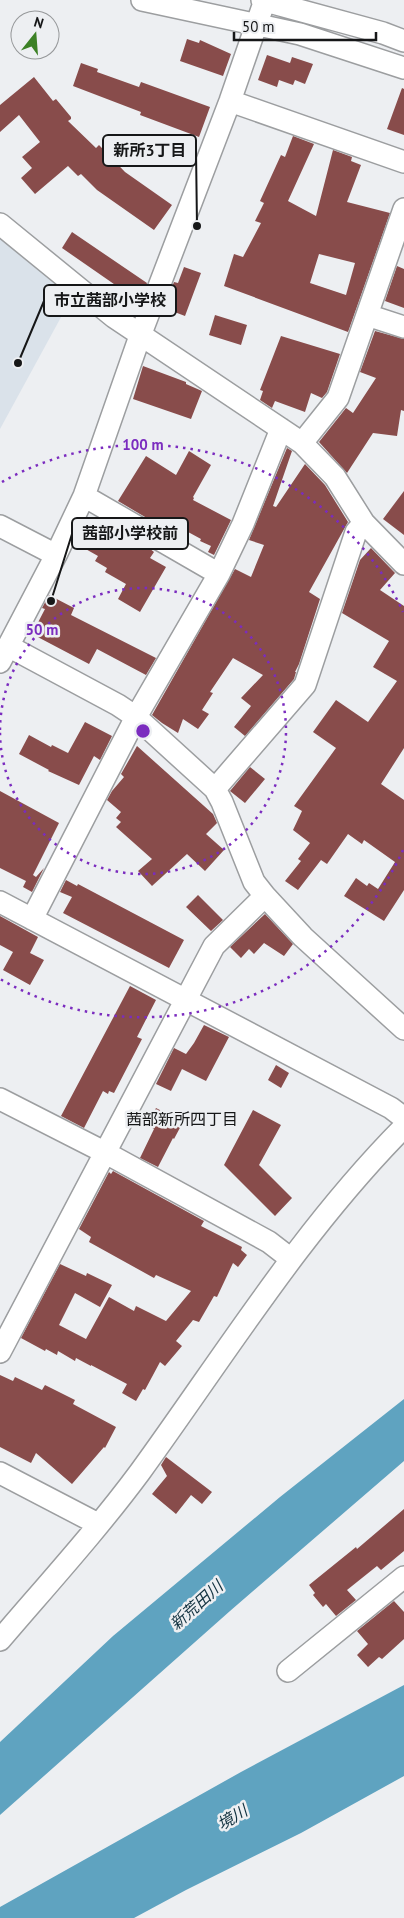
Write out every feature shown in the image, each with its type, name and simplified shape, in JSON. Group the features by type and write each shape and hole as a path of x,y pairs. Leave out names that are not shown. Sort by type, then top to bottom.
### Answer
{"street":[{"path":"142,0 257,23 300,34 404,68"},
{"path":"404,41 383,33 264,0 230,101 140,336 84,496 56,555 4,654 118,705 136,717 215,789 254,882 264,896 303,938 404,1029"},
{"path":"230,101 404,162"},
{"path":"302,443 338,398 404,209"},
{"path":"0,224 114,318 302,443 335,477 364,522 404,564"},
{"path":"366,315 404,328"},
{"path":"32,918 136,717 219,574 243,524 281,429"},
{"path":"84,496 219,574"},
{"path":"215,789 305,684 356,532 364,522"},
{"path":"0,526 56,555"},
{"path":"0,1352 214,946 264,896"},
{"path":"0,902 392,1108 404,1118"},
{"path":"0,1099 269,1242 291,1259"},
{"path":"0,1640 98,1524 139,1472 250,1313 291,1259 332,1207 374,1158 404,1127"},
{"path":"0,1473 98,1524"},
{"path":"288,1671 404,1577"}],"shaded area":[{"path":"0,237 72,297 0,429"}],"water":[{"name":"新荒田川","path":"404,1399 404,1461 230,1611 0,1815 0,1742 113,1636 280,1497"},
{"name":"境川","path":"404,1685 404,1776 301,1833 134,1918 0,1918 0,1907 241,1772"}],"building":[{"path":"187,39 199,43 200,40 231,54 223,76 180,61"},
{"path":"267,55 290,63 292,57 313,64 305,84 295,80 293,85 279,80 277,87 258,80"},
{"path":"81,63 98,69 97,72 139,87 141,82 210,107 199,137 140,115 141,112 73,86"},
{"path":"34,77 53,101 56,99 71,117 68,121 96,148 99,145 125,172 172,205 154,230 97,190 81,174 78,176 68,166 35,194 21,178 32,168 22,157 40,142 19,115 0,132 0,105"},
{"path":"402,88 404,89 404,135 387,129"},
{"path":"293,136 314,144 288,201 316,216 333,150 352,157 351,161 361,165 347,202 390,213 348,332 224,286 234,254 243,257 261,223 255,221 264,203 260,201 281,155 285,157","holes":["319,254 355,263 346,295 310,283"]},
{"path":"72,232 147,283 141,299 126,289 124,291 62,248"},
{"path":"397,266 404,269 404,308 385,301"},
{"path":"184,267 201,273 185,316 164,308 174,282 178,283"},
{"path":"215,315 247,325 241,345 209,335"},
{"path":"375,331 404,339 404,411 401,410 397,436 373,433 347,473 319,442 346,408 353,413 376,378 360,372"},
{"path":"281,336 340,354 327,392 322,398 311,393 305,412 275,401 272,408 260,400 263,391 260,390"},
{"path":"143,366 186,382 186,384 202,391 191,419 133,399"},
{"path":"287,448 292,451 273,506 276,507 305,464 325,485 348,522 309,592 320,599 294,679 245,736 234,727 251,706 241,698 263,675 233,658 210,692 213,693 202,710 209,714 198,729 183,719 178,733 152,715 235,569 251,577 264,545 249,540"},
{"path":"189,451 211,465 193,500 231,520 214,555 208,552 211,546 200,541 201,539 166,520 162,527 118,501 146,456 176,475"},
{"path":"404,491 404,535 383,519"},
{"path":"98,520 149,548 154,552 150,558 166,567 140,612 118,599 126,584 105,572 107,568 95,561 98,556 75,543 85,524 93,529"},
{"path":"371,548 395,573 380,590 404,606 404,748 381,784 404,800 404,890 384,921 344,896 356,878 367,886 369,883 378,889 395,862 364,840 362,844 348,834 327,864 321,860 298,890 285,881 301,861 298,859 310,843 293,830 302,811 294,806 336,748 313,732 336,700 368,722 397,681 373,667 389,641 342,613 360,560"},
{"path":"49,595 74,608 71,615 156,658 146,675 97,649 89,664 32,634 45,609 42,608"},
{"path":"85,722 112,736 100,760 94,756 79,785 48,771 19,754 29,735 51,747 52,745 68,753"},
{"path":"137,746 213,814 217,823 206,834 224,850 205,871 187,854 152,886 138,871 152,859 116,827 121,822 116,818 121,812 107,800 124,777 121,774"},
{"path":"250,767 265,779 245,803 230,791"},
{"path":"0,791 59,823 33,875 36,877 44,868 32,892 23,887 26,881 0,868"},
{"path":"66,880 77,886 78,884 184,940 169,968 63,913 72,897 60,892"},
{"path":"198,895 223,920 211,931 186,907"},
{"path":"265,914 293,944 284,956 264,943 254,954 249,949 241,958 230,947"},
{"path":"0,916 38,937 30,953 44,960 30,985 3,970 13,952 0,945"},
{"path":"130,986 156,1000 137,1037 142,1039 114,1093 109,1091 108,1094 103,1091 84,1128 61,1116"},
{"path":"204,1025 229,1037 206,1081 182,1069 171,1091 156,1084 174,1048 186,1054"},
{"path":"276,1065 289,1073 281,1088 268,1080"},
{"path":"156,1108 183,1122 158,1167 140,1158 154,1129 147,1125"},
{"path":"253,1110 281,1125 259,1165 292,1198 275,1216 224,1165"},
{"path":"113,1171 204,1221 201,1226 242,1247 241,1250 247,1255 238,1267 233,1263 217,1297 214,1296 199,1322 193,1320 176,1341 182,1346 165,1366 160,1362 145,1390 143,1389 136,1401 122,1393 127,1384 76,1358 75,1361 58,1351 57,1355 46,1349 45,1351 21,1338 60,1264 86,1276 87,1273 112,1285 100,1307 75,1293 59,1325 86,1339 109,1297 134,1311 136,1306 166,1321 191,1291 156,1275 154,1278 89,1242 91,1237 79,1229 109,1172 111,1174"},
{"path":"0,1375 13,1381 15,1377 42,1390 45,1385 75,1400 73,1404 116,1427 105,1448 72,1484 36,1453 31,1463 0,1447"},
{"path":"166,1457 212,1492 202,1504 191,1495 176,1514 152,1494 167,1476 161,1465"},
{"path":"404,1509 404,1551 381,1570 377,1566 347,1590 356,1600 336,1616 326,1604 323,1607 313,1595 315,1593 309,1585 356,1547 357,1549"},
{"path":"394,1601 404,1612 404,1639 382,1659 379,1657 368,1667 357,1655 368,1644 357,1631"}],"place":[{"name":"新所3丁目","path":"197,226"},
{"name":"市立茜部小学校","path":"18,363"},
{"name":"茜部小学校前","path":"51,601"}],"district":[{"name":"茜部新所四丁目","path":"182,1119"}]}
